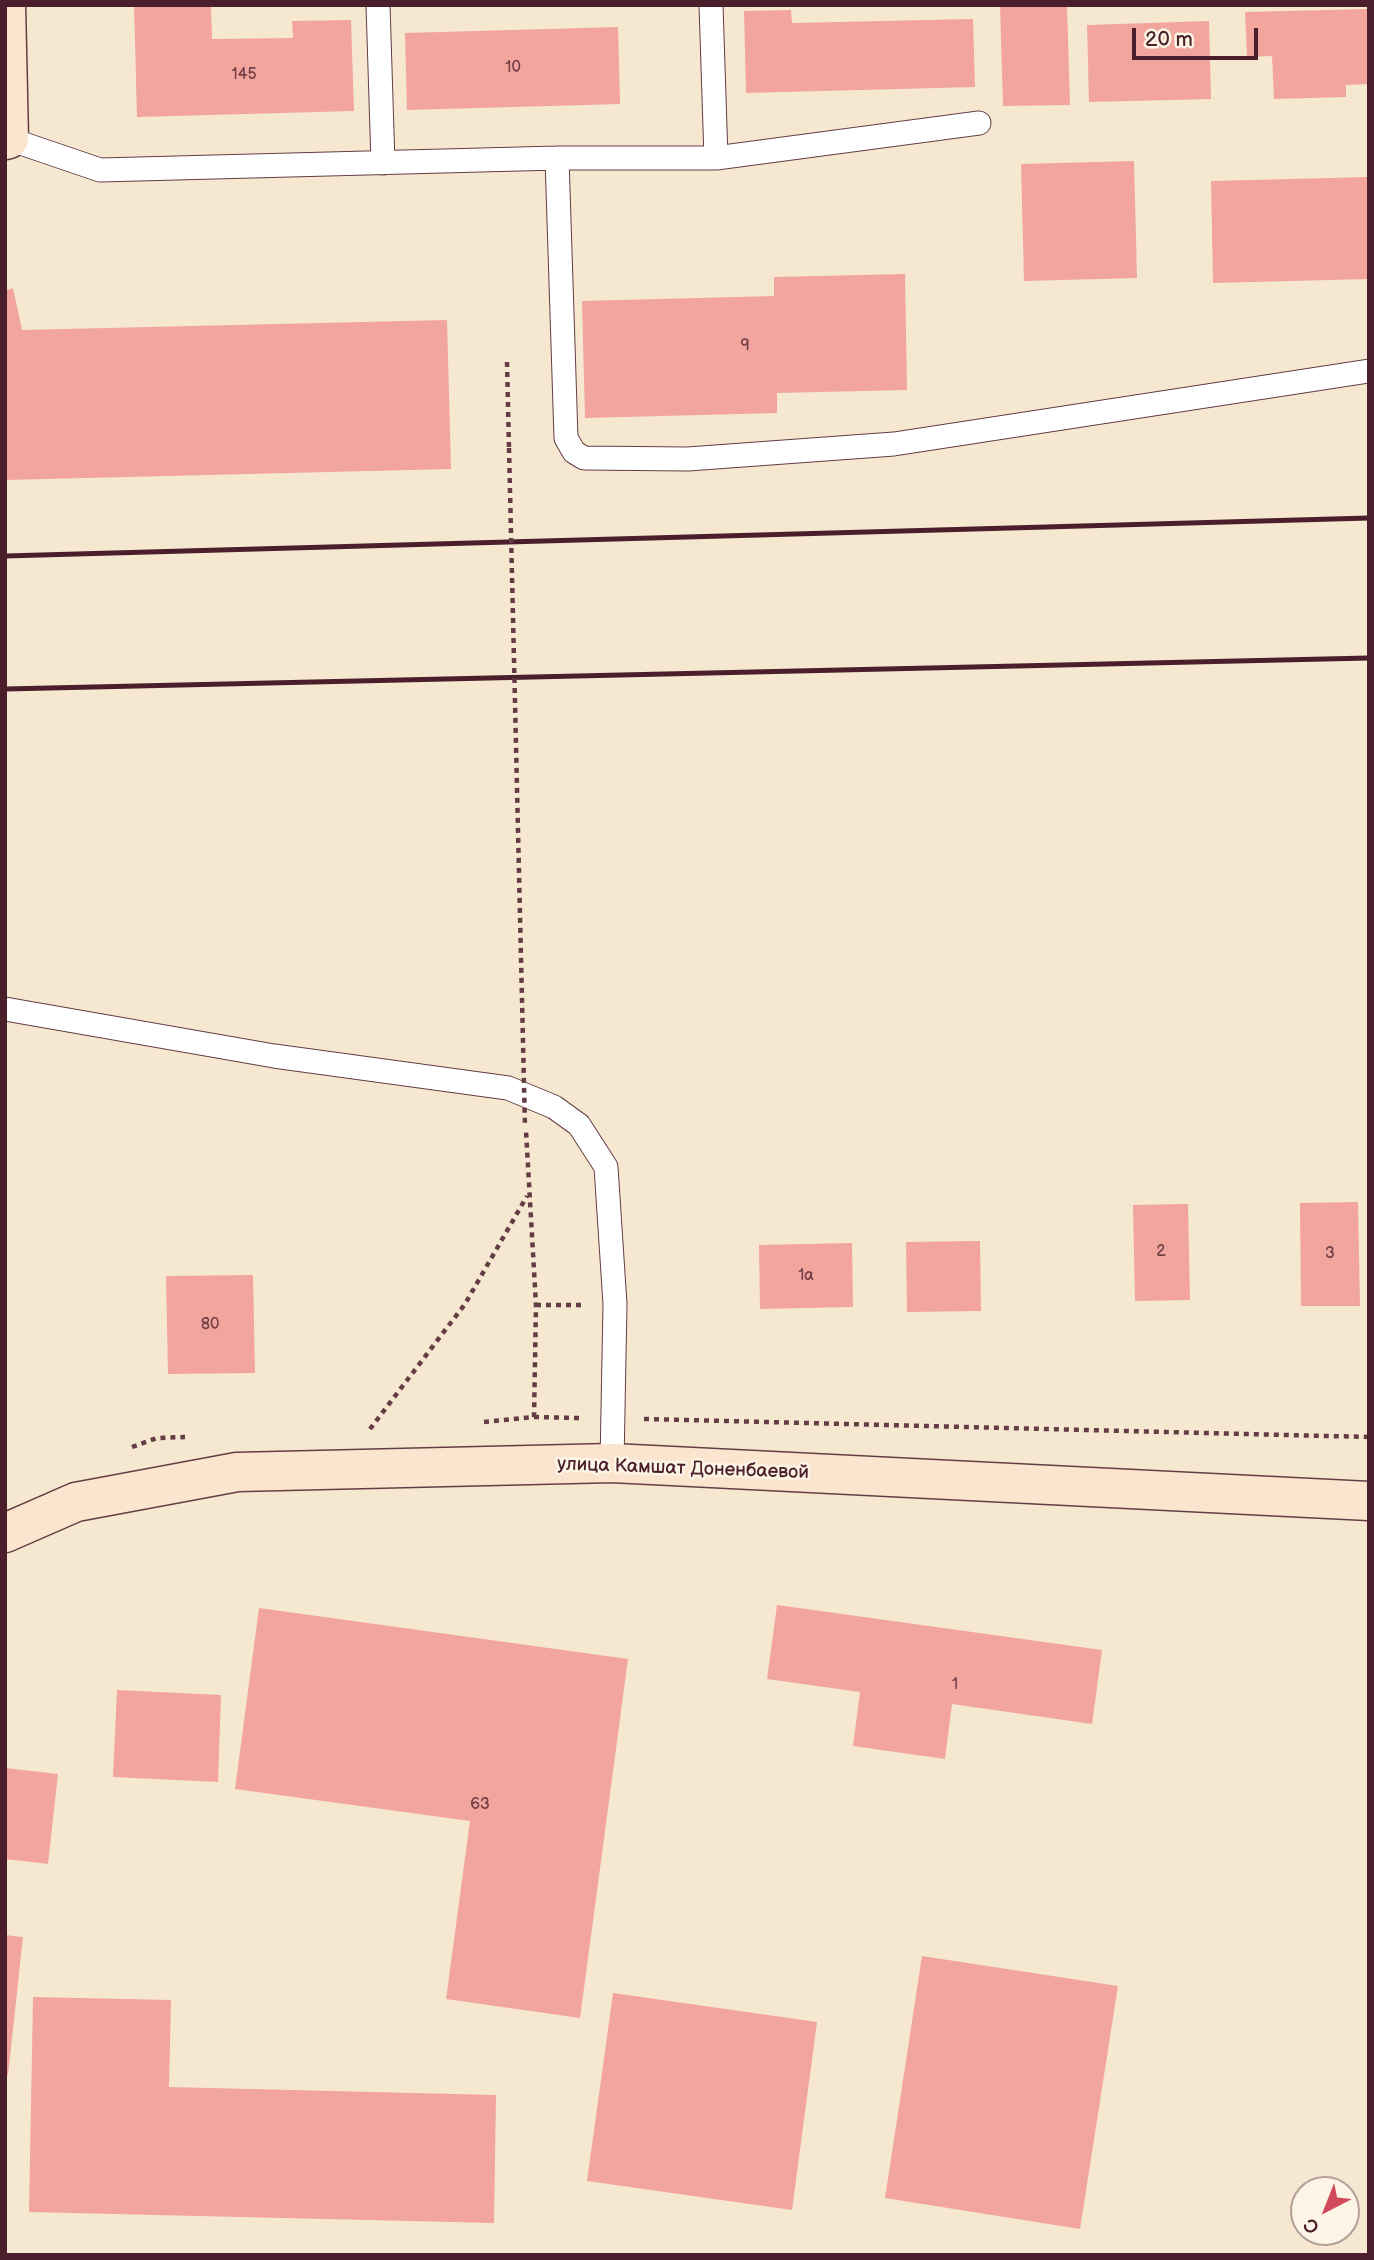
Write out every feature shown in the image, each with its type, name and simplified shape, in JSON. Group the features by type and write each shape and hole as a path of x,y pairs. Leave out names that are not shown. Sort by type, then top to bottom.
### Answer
{"street":[{"path":"6,5 7,139"},
{"name":"улица Камшат Доненбаевой","path":"5,1533 76,1502 237,1472 612,1463 1369,1501"}],"lane":[{"path":"378,5 383,163"},
{"path":"710,5 716,158"},
{"path":"7,139 100,170 716,158 979,123"},
{"path":"557,159 566,438 574,452 584,458 688,459 894,444 1369,372"},
{"path":"5,1009 288,1058 508,1088 554,1107 579,1125 606,1167 615,1304 612,1463"}],"path":[{"path":"507,362 527,1195 536,1305 534,1417"},
{"path":"380,1431 367,1433 465,1304 527,1195"},
{"path":"536,1305 615,1304"},
{"path":"470,1423 534,1417 612,1418 1369,1437"},
{"path":"119,1451 157,1438 199,1437"}],"building":[{"path":"134,5 211,5 212,39 293,38 292,21 351,20 354,111 137,117"},
{"path":"1000,5 1067,5 1070,105 1003,106"},
{"path":"1369,9 1369,84 1346,85 1346,97 1274,99 1272,56 1247,57 1245,12"},
{"path":"791,10 792,23 973,19 975,87 746,93 744,11"},
{"path":"1209,21 1211,99 1089,102 1087,25"},
{"path":"618,27 620,104 407,110 405,33"},
{"path":"1134,161 1137,278 1024,281 1021,164"},
{"path":"1369,177 1369,279 1213,283 1211,181"},
{"path":"905,274 907,390 777,393 777,413 585,418 582,301 774,296 774,277"},
{"path":"13,288 22,330 447,320 451,469 5,480 5,291"},
{"path":"1358,1202 1360,1306 1301,1306 1300,1203"},
{"path":"1188,1204 1190,1300 1135,1301 1133,1205"},
{"path":"980,1241 981,1311 907,1312 906,1242"},
{"path":"852,1243 853,1307 760,1309 759,1245"},
{"path":"253,1275 255,1373 168,1374 166,1276"},
{"path":"777,1605 1102,1650 1092,1724 952,1704 945,1759 853,1746 860,1692 767,1679"},
{"path":"259,1608 628,1659 580,2018 446,1999 470,1821 235,1789"},
{"path":"117,1690 221,1695 218,1782 113,1777"},
{"path":"5,1768 58,1774 48,1864 5,1859"},
{"path":"5,1935 23,1937 8,2075 5,2075"},
{"path":"922,1956 1118,1986 1080,2229 885,2198"},
{"path":"613,1993 817,2022 792,2210 587,2181"},
{"path":"33,1997 171,2000 169,2087 496,2095 494,2223 29,2212"}],"railway":[{"path":"5,556 1369,518"},
{"path":"5,689 1369,658"}]}
